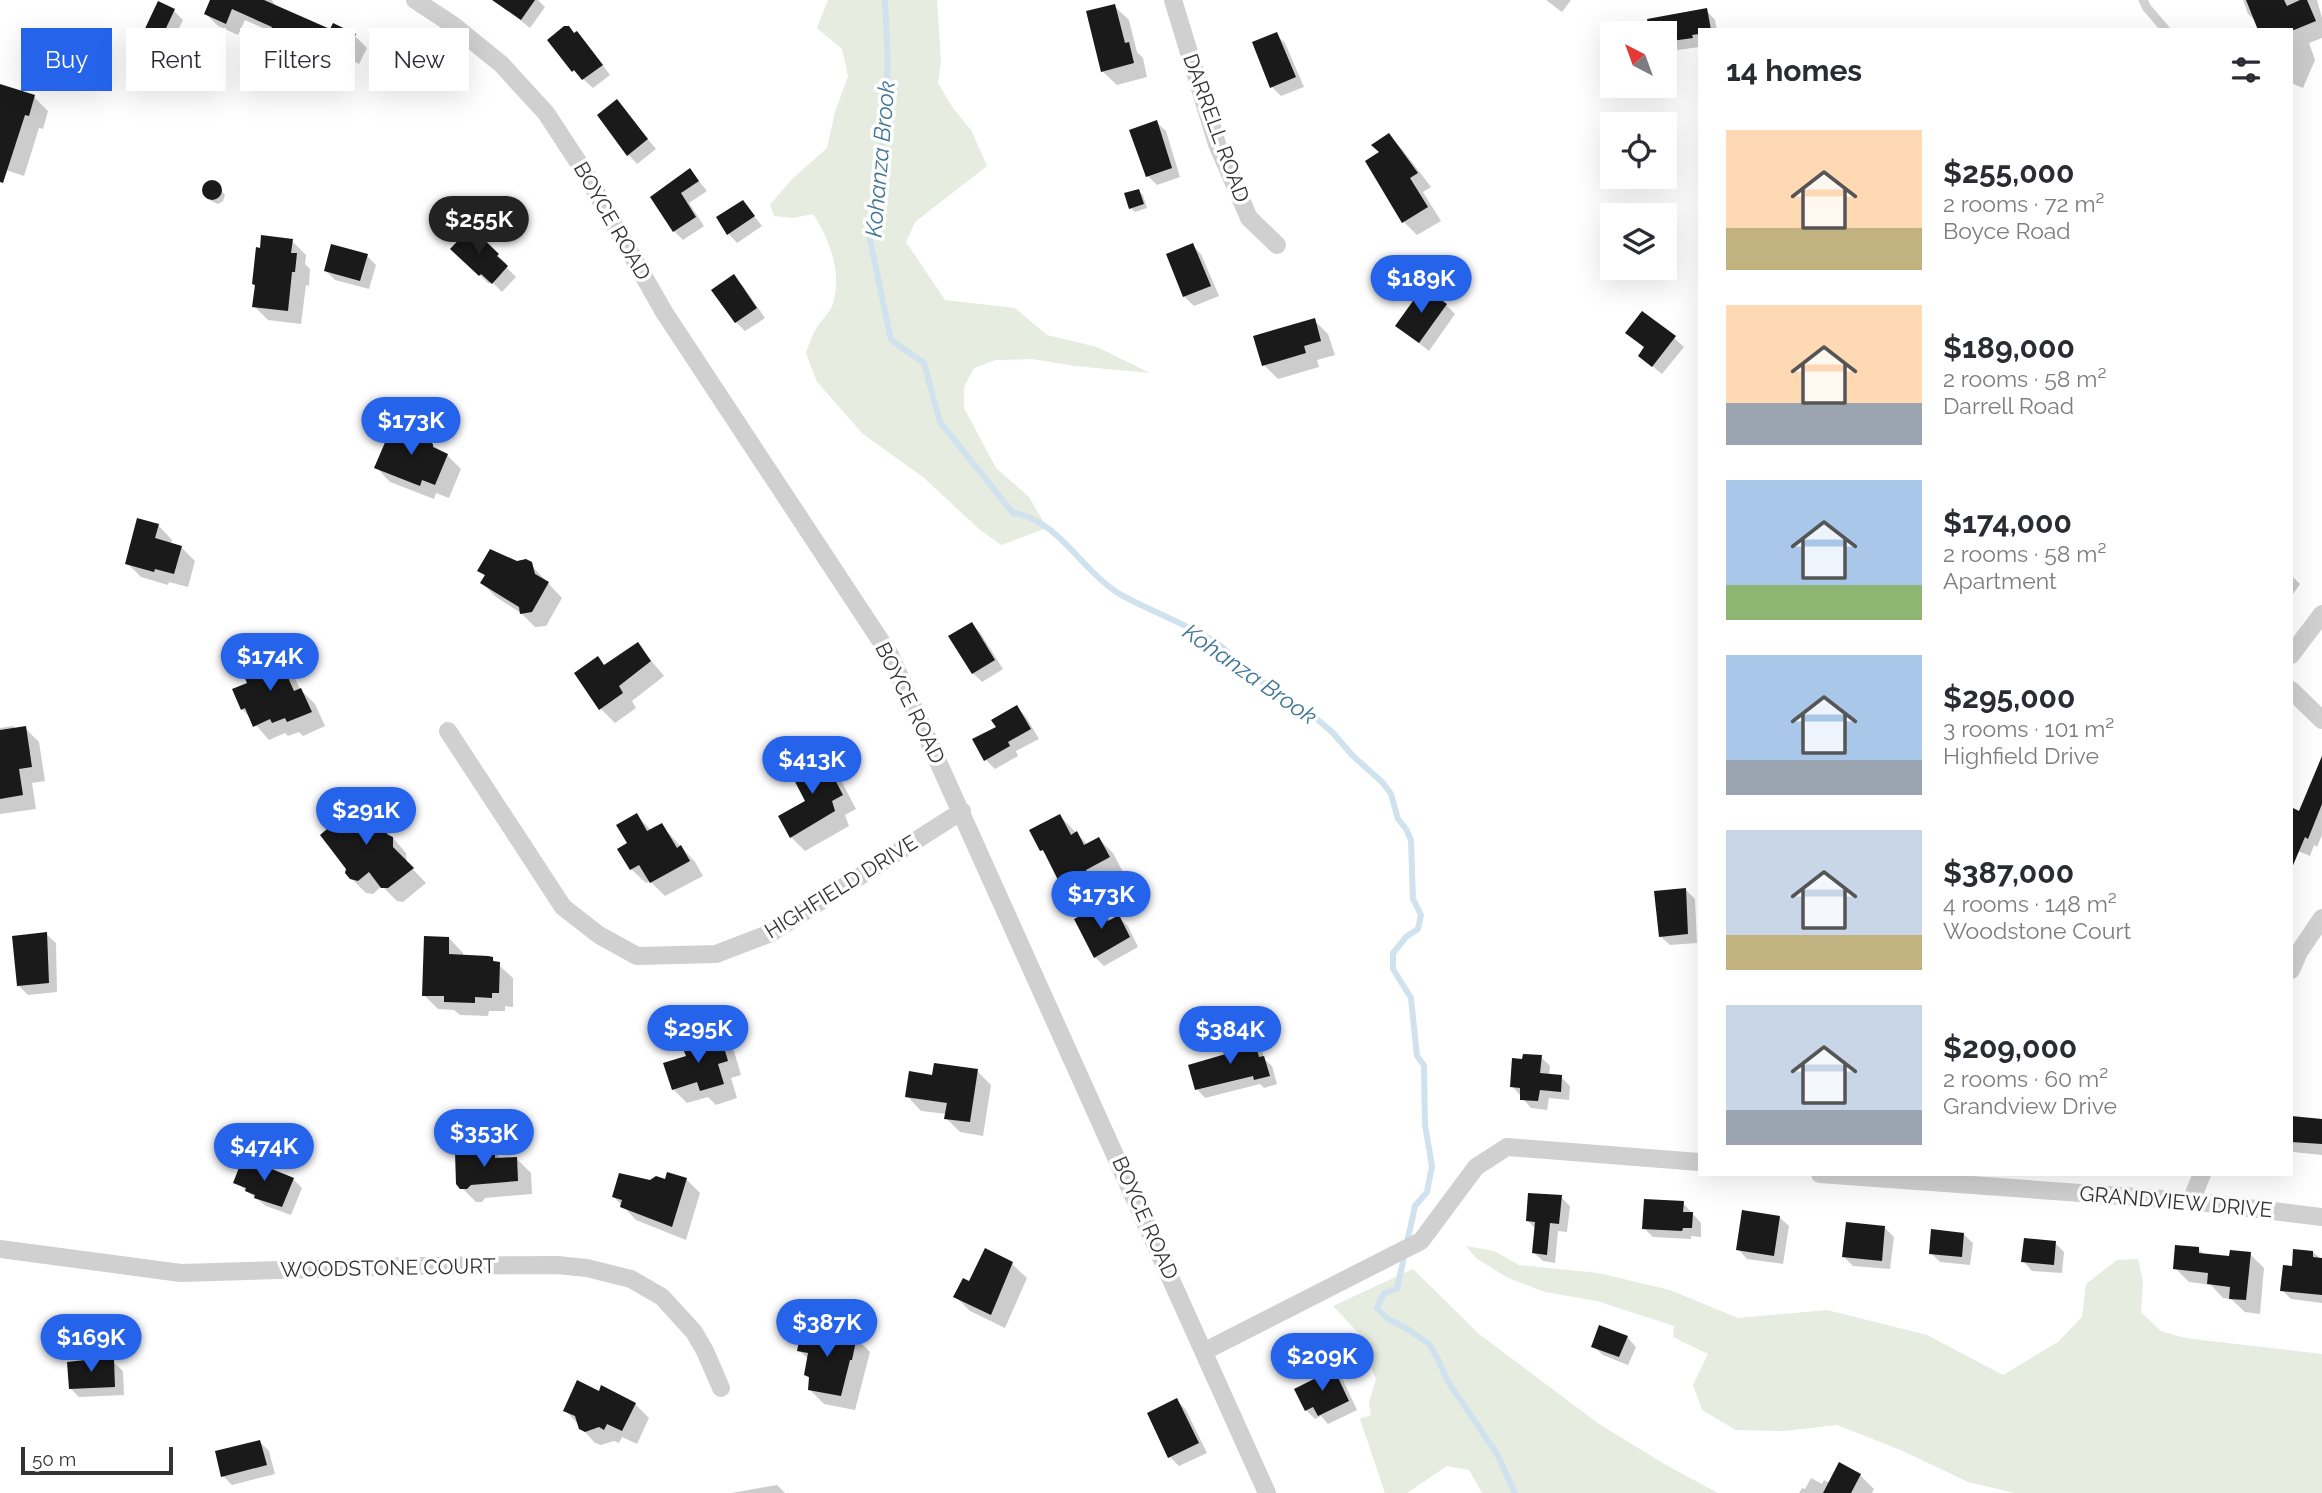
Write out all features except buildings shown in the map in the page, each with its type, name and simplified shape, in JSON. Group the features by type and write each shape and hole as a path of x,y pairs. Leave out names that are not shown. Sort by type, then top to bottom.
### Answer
{"street":[{"name":"BOYCE ROAD","path":"415,0 453,25 501,64 546,113 584,171 664,312 890,655 1267,1493"},
{"name":"DARRELL ROAD","path":"1173,0 1217,144 1249,218 1277,245"},
{"path":"2293,651 2322,614"},
{"path":"2293,692 2322,720"},
{"name":"HIGHFIELD DRIVE","path":"448,731 563,907 599,935 637,956 716,954 771,933 962,811"},
{"path":"2293,966 2322,918"},
{"path":"1205,1351 1421,1241 1476,1167 1507,1147 1698,1163"},
{"path":"2191,1201 2201,1176"},
{"name":"GRANDVIEW DRIVE","path":"1872,1177 2191,1201 2322,1217"},
{"name":"WOODSTONE COURT","path":"0,1249 180,1273 500,1265 587,1268 631,1279 662,1297 694,1332 721,1388"}],"lane":[{"path":"2143,0 2164,28"}],"shaded area":[{"path":"828,0 937,0 941,62 938,83 971,130 987,166 915,222 906,242 945,300 1015,308 1047,335 1097,347 1150,373 1032,359 996,360 974,368 964,387 964,408 996,468 1029,497 1047,528 1001,545 979,529 923,477 863,434 817,382 806,353 815,330 833,304 836,280 833,257 813,214 793,218 774,216 770,205 791,180 827,148 835,112 848,76 842,49 817,28"},
{"path":"1466,1246 1494,1251 1519,1265 1598,1273 1670,1290 1738,1318 1827,1310 1927,1335 2003,1375 2058,1342 2082,1317 2086,1284 2117,1260 2138,1259 2143,1281 2141,1312 2161,1331 2185,1338 2322,1354 2322,1493 2015,1493 1968,1482 1903,1451 1837,1425 1784,1431 1736,1430 1702,1410 1693,1385 1708,1354 1673,1337 1674,1326 1597,1301 1545,1292 1508,1278 1476,1258"},
{"path":"1413,1269 1479,1334 1599,1424 1718,1493 1482,1493 1469,1470 1447,1466 1407,1493 1385,1493 1360,1419 1371,1415 1369,1402 1376,1379 1368,1361 1367,1342 1333,1306"}],"waterway":[{"name":"Kohanza Brook","path":"885,0 888,65 870,240 891,340 924,363 940,422 1013,513 1043,524 1115,591 1212,640 1225,649 1235,668 1265,683 1310,713 1333,733 1352,755 1383,783 1391,794 1398,819 1411,840 1413,899 1421,915 1418,929 1406,937 1393,953 1393,969 1411,998 1417,1056 1424,1065 1425,1125 1432,1166 1427,1192 1415,1206 1397,1289 1384,1293 1377,1308 1388,1319 1429,1344 1447,1380 1497,1454 1515,1493"}]}
